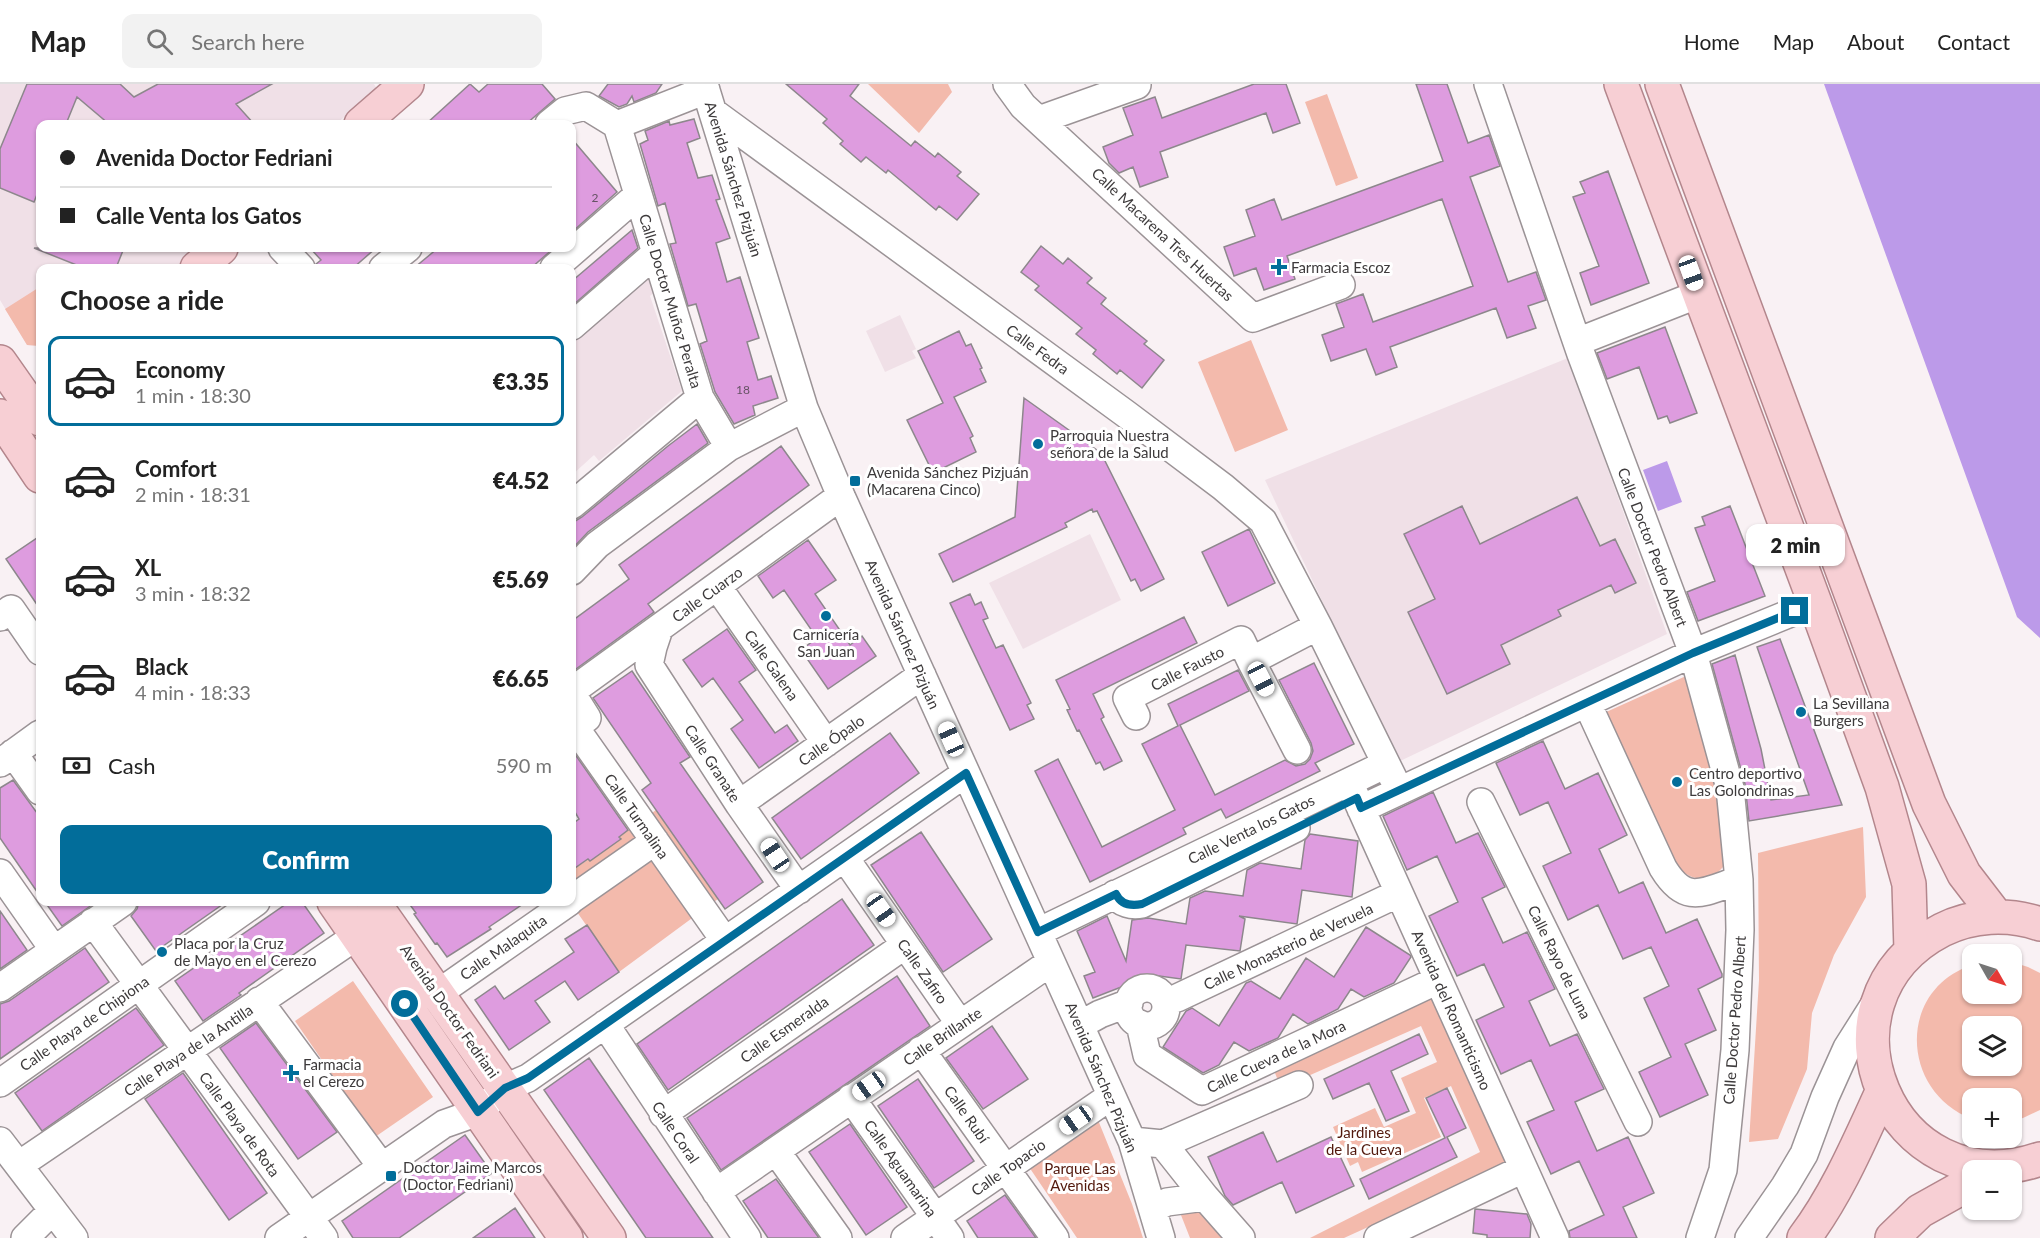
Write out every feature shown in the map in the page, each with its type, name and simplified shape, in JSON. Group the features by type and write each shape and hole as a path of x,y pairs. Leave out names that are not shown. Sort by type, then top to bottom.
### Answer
{"main road":[{"path":"366,120 407,84"},
{"path":"1621,84 1882,786 1909,884 1911,951"},
{"path":"1662,84 1929,804 1964,874 1997,917"},
{"path":"202,264 216,252"},
{"path":"0,362 36,409"},
{"path":"36,413 3,429 36,471"},
{"path":"337,906 566,1238"},
{"name":"Avenida Doctor Fedriani","path":"376,906 609,1238"},
{"path":"1962,1160 1942,1154 1923,1143 1906,1129 1882,1092 1872,1051 1877,1009 1884,988 1896,968 1911,951 1930,937 1951,926 1974,919 2018,918 2039,923"},
{"path":"1804,1238 1821,1213 1851,1158 1882,1092"},
{"path":"1892,1238 1920,1211 1962,1188"}],"street":[{"name":"Calle Macarena Tres Huertas","path":"1007,84 1023,106 1253,318 1341,285"},
{"name":"Calle Doctor Pedro Albert","path":"1488,84 1577,342 1693,653 1730,788 1740,930 1735,1050 1723,1170 1700,1238"},
{"path":"1039,120 1137,85"},
{"path":"557,118 586,106 617,124 708,95"},
{"name":"Avenida Sánchez Pizjuán","path":"708,95 804,408 841,496 1131,1141 1161,1238"},
{"name":"Calle Fedra","path":"708,95 1223,487 1263,521 1318,627"},
{"name":"Calle Doctor Muñoz Peralta","path":"617,124 700,398 729,447"},
{"path":"576,249 638,195"},
{"path":"286,252 297,264"},
{"path":"388,264 403,252"},
{"path":"559,264 572,252"},
{"path":"576,323 655,254"},
{"path":"1577,342 1699,294"},
{"path":"576,494 700,398"},
{"path":"576,567 597,545 729,447 804,408"},
{"name":"Calle Cuarzo","path":"576,690 841,496"},
{"name":"Calle Galena","path":"717,586 826,743"},
{"name":"Calle Venta los Gatos","path":"1038,932 1116,894 1356,796 1399,790 1693,653 1815,603"},
{"path":"0,617 11,609 36,645"},
{"path":"1297,750 1251,661 1318,627 1399,790"},
{"name":"Calle Granate","path":"659,629 652,647 649,665 739,804 799,890"},
{"name":"Calle Fausto","path":"1136,716 1127,698 1241,640 1251,661"},
{"name":"Calle Ópalo","path":"739,804 922,675"},
{"name":"Calle Turmalina","path":"576,700 587,718 576,725"},
{"path":"1587,703 1671,881 1686,892 1695,894 1738,880"},
{"name":"Calle Turmalina","path":"576,729 725,941"},
{"path":"36,737 4,759 36,787"},
{"name":"Calle Venta los Gatos","path":"1356,796 1386,764"},
{"path":"279,1238 316,1228 381,1167 444,1124 478,1112 505,1088 528,1078 966,773"},
{"name":"Avenida del Romanticismo","path":"1356,796 1555,1238"},
{"name":"Calle Rayo de Luna","path":"1481,802 1638,1122"},
{"name":"Calle Malaquita","path":"576,897 655,841"},
{"name":"Calle Zafiro","path":"845,858 960,1024"},
{"path":"0,873 54,950"},
{"name":"Calle Monasterio de Veruela","path":"1177,998 1399,893"},
{"path":"0,988 115,906"},
{"name":"Calle Playa de Chipiona","path":"0,1083 250,906"},
{"name":"Calle Malaquita","path":"437,993 563,906"},
{"name":"Calle Playa de Rota","path":"93,922 316,1228"},
{"name":"Calle Playa de la Antilla","path":"19,1165 358,935"},
{"name":"Calle Esmeralda","path":"663,1114 905,945"},
{"name":"Calle Brillante","path":"716,1192 1051,962"},
{"name":"Calle Cueva de la Mora","path":"1080,1025 1100,1014 1134,1014 1147,1055 1202,1091 1438,981"},
{"path":"1749,1238 1780,1195 1804,1154 1847,1048 1884,988"},
{"path":"259,1001 381,1167"},
{"name":"Calle Coral","path":"605,1024 747,1238"},
{"name":"Calle Rubí","path":"921,1050 1055,1238"},
{"path":"1131,1141 1162,1144 1299,1085"},
{"name":"Calle Topacio","path":"905,1238 943,1227 1006,1168 1110,1096"},
{"name":"Calle Aguamarina","path":"851,1098 943,1227"},
{"path":"0,1141 74,1238"},
{"path":"1162,1144 1204,1197 1241,1238"},
{"path":"776,1151 838,1238"},
{"path":"1378,1238 1523,1169"},
{"path":"1153,1209 1167,1202 1204,1197"},
{"path":"25,1238 52,1211"}],"shaded area":[{"path":"0,84 374,84 377,89 341,120 36,120 36,252 193,252 179,264 36,264 36,346 27,345 0,300"},
{"path":"1824,84 2040,84 2040,638 2017,617"},
{"path":"644,271 659,288 650,296 682,391 599,461 594,455 576,471 576,330"},
{"path":"900,315 916,349 912,351 916,358 885,372 866,331"},
{"path":"1568,358 1667,634 1398,762 1265,480"},
{"path":"1667,461 1682,502 1658,511 1643,470"},
{"path":"1090,534 1121,600 1023,649 989,583"}],"green space":[{"path":"868,84 948,84 952,92 919,133"},
{"path":"1327,94 1358,178 1336,186 1305,102"},
{"path":"36,289 36,346 27,345 5,309"},
{"path":"1251,340 1288,430 1235,452 1198,362"},
{"name":"Centro deportivo Las Golondrinas","path":"1686,676 1722,806 1724,866 1714,875 1701,879 1680,870 1672,861 1604,713"},
{"path":"656,810 718,899 619,972 573,906 576,906 576,867 621,839 619,837"},
{"path":"1863,827 1866,897 1834,955 1812,1013 1807,1069 1778,1139 1749,1142 1759,980 1758,853"},
{"path":"2022,965 2040,973 2040,1110 2022,1118 2022,1088 1962,1088 1962,1113 1948,1105 1931,1087 1921,1065 1917,1041 1920,1017 1930,996 1948,978 1962,970 1962,1004 2022,1004"},
{"path":"353,981 433,1097 375,1137 295,1021"},
{"name":"Jardines de la Cueva","path":"1437,995 1511,1162 1344,1238 1310,1238 1480,1152 1451,1086 1424,1098 1441,1137 1362,1172 1358,1162 1350,1166 1333,1127 1375,1108 1384,1127 1416,1113 1401,1078 1437,1062 1421,1026 1281,1088 1273,1068"},
{"name":"Parque Las Avenidas","path":"1098,1120 1132,1204 1143,1238 1077,1238 1027,1164"},
{"path":"1197,1208 1224,1238 1190,1238 1179,1210"}],"building":[{"path":"27,84 120,84 134,97 158,84 272,84 236,104 250,120 104,120 77,97 68,120 36,120 36,197 34,202 0,188 0,149"},
{"path":"470,84 479,92 488,84 542,84 555,99 531,120 430,120"},
{"path":"608,84 662,84 656,93 634,102 632,96 627,104 619,107 599,96"},
{"path":"786,84 859,84 850,96 911,146 915,141 935,157 938,153 961,172 957,176 979,194 957,220 939,206 936,210 888,170 886,173 866,157 861,162 840,144 843,141 823,123 827,119"},
{"path":"1254,84 1286,84 1300,123 1273,133 1266,113 1160,152 1168,177 1140,187 1133,167 1119,173 1109,163 1103,147 1133,135 1123,108 1155,97 1162,118"},
{"path":"1416,84 1447,84 1468,143 1489,135 1500,166 1470,177 1508,282 1536,272 1546,300 1528,306 1536,328 1507,338 1496,308 1390,347 1397,367 1376,375 1366,349 1331,361 1322,335 1344,327 1336,304 1363,294 1373,322 1473,286 1442,199 1287,256 1295,279 1264,290 1256,268 1234,276 1224,247 1255,236 1246,210 1274,199 1282,220 1443,161"},
{"path":"694,119 700,138 687,143 698,178 712,175 720,199 716,200 730,238 716,243 727,282 740,277 759,338 747,342 758,380 771,376 778,398 753,406 755,415 734,424 715,392 700,344 707,341 696,304 688,306 670,244 676,243 665,203 658,206 640,144 648,140 645,131 669,121 670,125"},
{"path":"576,144 617,192 576,228"},
{"path":"1608,171 1649,283 1591,305 1580,273 1599,266 1573,197 1585,193 1580,182"},
{"path":"632,230 638,248 576,302 576,278"},
{"path":"1041,246 1063,264 1068,258 1092,278 1087,283 1106,298 1101,304 1147,341 1144,344 1164,360 1142,388 1120,370 1117,374 1093,354 1096,350 1076,334 1082,328 1035,290 1039,286 1021,272"},
{"path":"44,252 122,252 118,264 74,264"},
{"path":"314,252 371,252 358,264 316,264 321,260"},
{"path":"433,252 549,252 536,264 419,264"},
{"path":"1665,327 1697,413 1670,423 1667,416 1658,419 1639,367 1607,379 1597,353"},
{"path":"959,331 966,346 971,344 986,382 954,397 973,436 970,438 976,452 933,473 907,420 943,403 918,351"},
{"path":"1024,398 1101,453 1164,579 1141,591 1135,579 1131,581 1097,511 1093,512 1092,509 1065,523 1067,527 953,582 939,554 1015,517"},
{"path":"697,424 708,443 588,532 576,545 576,521"},
{"path":"781,446 809,485 648,604 654,612 576,669 576,618 629,579 619,565"},
{"path":"1577,497 1600,546 1615,539 1636,583 1615,593 1611,585 1558,610 1561,616 1501,645 1510,664 1447,694 1408,612 1435,599 1404,534 1462,506 1480,544"},
{"path":"1730,506 1765,596 1698,621 1687,592 1715,581 1695,528 1705,525 1702,517"},
{"path":"1249,529 1275,583 1228,606 1202,552"},
{"path":"36,539 36,603 6,559"},
{"path":"808,540 836,580 815,594 850,645 862,636 876,656 828,689 801,650 817,638 784,590 773,598 758,576"},
{"path":"970,594 975,605 981,602 988,618 983,620 996,648 1003,645 1031,703 1027,705 1034,719 1010,730 950,603"},
{"path":"1184,617 1197,643 1093,694 1104,717 1101,719 1122,761 1104,770 1100,762 1096,764 1079,730 1077,731 1067,710 1070,709 1056,680"},
{"path":"727,629 756,670 739,682 775,733 787,725 798,741 759,768 731,729 743,720 713,678 702,687 683,660"},
{"path":"1780,639 1842,805 1749,821 1745,784 1712,664 1735,655 1761,749 1771,800 1809,795 1757,647"},
{"path":"1314,663 1354,744 1315,763 1320,771 1226,818 1221,809 1183,828 1186,834 1090,882 1035,771 1058,759 1102,847 1175,810 1142,744 1178,726 1168,704 1238,670 1249,691 1180,725 1215,795 1285,760 1296,766 1305,764 1313,751 1311,743 1279,680"},
{"path":"632,671 690,757 680,763 763,882 725,909 642,790 651,783 593,698"},
{"path":"890,733 919,773 801,859 772,818"},
{"path":"1543,741 1565,789 1598,773 1627,835 1599,849 1619,893 1643,882 1666,933 1697,919 1722,974 1722,977 1698,989 1716,1030 1685,1044 1708,1095 1660,1117 1639,1072 1671,1057 1644,998 1669,986 1651,947 1623,959 1598,905 1568,920 1543,866 1571,853 1548,802 1520,815 1496,763"},
{"path":"576,756 628,830 619,837 621,839 590,861 588,859 576,867 576,821 579,819 576,814"},
{"path":"13,780 36,812 36,890 0,838 0,788"},
{"path":"1433,792 1456,843 1478,833 1505,887 1482,898 1503,943 1527,932 1555,989 1529,1001 1550,1046 1577,1034 1604,1089 1575,1102 1597,1151 1628,1137 1654,1193 1623,1207 1637,1238 1570,1238 1569,1231 1604,1215 1579,1161 1551,1174 1527,1122 1554,1110 1531,1060 1501,1074 1476,1020 1504,1007 1484,964 1457,976 1429,916 1458,902 1437,856 1407,870 1383,816"},
{"path":"921,832 992,939 943,972 871,865"},
{"path":"1310,834 1358,841 1352,897 1302,890 1297,924 1239,916 1245,919 1240,951 1186,945 1181,979 1152,975 1093,998 1084,976 1095,972 1077,931 1107,916 1126,961 1132,920 1148,918 1186,924 1190,898 1205,891 1243,896 1247,870 1260,863 1301,869 1305,840"},
{"path":"842,899 874,945 668,1090 637,1044"},
{"path":"48,906 90,906 62,926"},
{"path":"138,906 220,906 156,951 131,916"},
{"path":"283,906 305,906 324,933 203,1021 175,981"},
{"path":"411,906 520,906 489,927 491,929 447,957 437,943 435,944 414,914 416,913"},
{"path":"0,911 27,950 0,969"},
{"path":"587,925 619,972 578,1000 565,981 535,1001 550,1022 509,1050 475,1000 495,986 504,999 574,952 565,939"},
{"path":"1366,927 1411,957 1394,983 1364,997 1351,989 1338,1009 1308,1024 1293,1014 1278,1038 1249,1051 1234,1042 1219,1065 1203,1073 1163,1047 1186,1011 1192,1008 1219,1026 1246,983 1251,981 1280,999 1306,958 1334,977"},
{"path":"85,948 109,982 0,1059 0,1004 9,1001"},
{"path":"897,976 930,1026 721,1170 687,1118"},
{"path":"136,1008 164,1045 42,1131 15,1093"},
{"path":"256,1023 337,1132 298,1159 220,1048"},
{"path":"992,1026 1028,1079 983,1109 946,1058"},
{"path":"1419,1034 1428,1054 1391,1071 1409,1111 1386,1121 1369,1083 1333,1099 1324,1079"},
{"path":"589,1058 713,1238 646,1238 544,1090"},
{"path":"183,1073 267,1193 229,1220 145,1099"},
{"path":"918,1079 974,1161 934,1188 878,1106"},
{"path":"1447,1088 1466,1128 1447,1137 1457,1157 1369,1199 1360,1179 1445,1138 1426,1098"},
{"path":"850,1124 907,1207 866,1235 809,1152"},
{"path":"1263,1132 1277,1162 1331,1137 1354,1186 1296,1213 1282,1182 1233,1205 1225,1196 1208,1157"},
{"path":"465,1135 492,1173 399,1238 353,1238 342,1221"},
{"path":"776,1179 819,1238 768,1238 743,1201"},
{"path":"1005,1195 1036,1238 978,1238 967,1221"},
{"path":"515,1208 535,1238 473,1238"},
{"path":"1475,1209 1527,1214 1531,1224 1530,1238 1487,1238 1487,1235 1473,1233"}],"place":[{"name":"Farmacia Escoz","path":"1279,267"},
{"name":"Parroquia Nuestra señora de la Salud","path":"1038,444"},
{"name":"Avenida Sánchez Pizjuán (Macarena Cinco)","path":"855,481"},
{"name":"Carnicería San Juan","path":"826,616"},
{"name":"La Sevillana Burgers","path":"1801,712"},
{"name":"Centro deportivo Las Golondrinas","path":"1677,782"},
{"name":"Placa por la Cruz de Mayo en el Cerezo","path":"162,952"},
{"name":"Farmacia el Cerezo","path":"291,1073"},
{"name":"Doctor Jaime Marcos (Doctor Fedriani)","path":"391,1176"}],"route":[{"path":"405,1004 478,1112 505,1088 528,1078 966,773 1038,932 1116,894 1118,899 1127,904 1142,904 1357,798 1361,808 1693,653 1795,611"}]}
